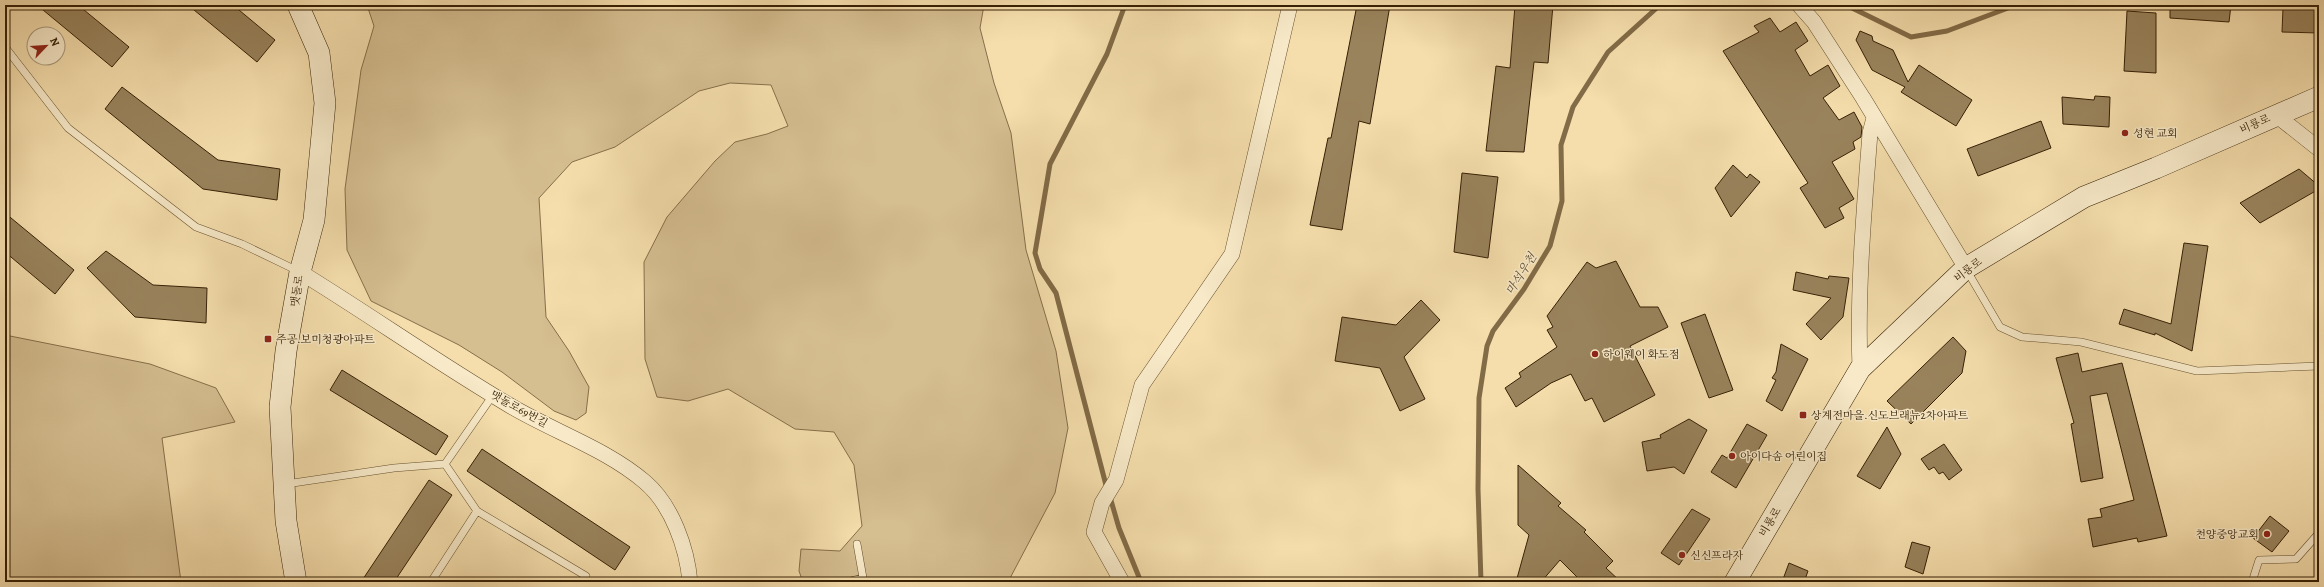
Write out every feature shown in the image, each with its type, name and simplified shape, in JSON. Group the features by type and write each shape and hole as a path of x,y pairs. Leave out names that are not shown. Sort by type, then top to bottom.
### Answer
{"main road":[{"name":"맷돌로","path":"296,582 286,521 280,407 286,351 300,272 314,220 325,103 319,53 298,5"},
{"name":"비룡로","path":"1735,582 1860,369 1966,268 2084,197 2319,97"}],"street":[{"path":"1122,582 1094,532 1102,503 1116,480 1142,385 1232,254 1290,5"},
{"path":"1799,5 1814,22 1966,268"},
{"path":"2276,115 2319,149"},
{"path":"1860,369 1859,328 1862,227 1870,133 1874,118"},
{"name":"맷돌로69번길","path":"300,272 493,395 620,464 646,483 676,526 688,561 690,582"}],"lane":[{"path":"5,47 68,128 196,226 242,244 300,272"},
{"path":"1966,268 2000,327 2022,337 2081,342 2197,371 2319,366"},
{"path":"445,464 493,395"},
{"path":"284,484 394,468 445,464"},
{"path":"445,464 477,511 586,576 583,582"},
{"path":"431,582 477,511"},
{"path":"2252,582 2259,560 2296,560 2319,533"},
{"path":"847,582 863,578 857,544"}],"shaded area":[{"path":"367,5 984,5 980,28 994,83 1011,133 1026,250 1056,351 1068,428 1055,493 1008,582 803,582 799,571 801,549 840,551 862,526 854,465 834,432 795,429 728,389 688,401 657,397 645,359 644,262 667,217 715,161 735,142 767,134 788,126 771,85 730,83 699,91 615,147 572,162 539,198 546,317 569,351 589,387 586,413 576,420 554,411 502,372 459,345 371,301 347,250 345,189 361,70 374,26"},
{"path":"5,335 150,364 216,388 235,422 162,438 181,582 5,582"}],"building":[{"path":"37,5 78,5 129,47 112,67 66,29 66,26 62,26"},
{"path":"188,5 233,5 275,40 257,62"},
{"path":"1357,5 1390,5 1370,124 1359,121 1342,230 1310,225 1328,138 1331,138"},
{"path":"1515,5 1553,5 1548,63 1534,62 1524,152 1486,151 1496,66 1510,68"},
{"path":"2170,5 2231,5 2229,22 2170,18"},
{"path":"2319,7 2319,33 2282,32 2283,8"},
{"path":"2127,11 2156,13 2156,73 2124,71"},
{"path":"1770,18 1780,32 1796,22 1808,41 1795,50 1810,76 1828,65 1840,86 1823,98 1839,120 1854,112 1862,127 1861,137 1853,142 1855,149 1832,162 1854,199 1839,208 1844,218 1825,228 1800,188 1808,183 1723,51 1759,32 1754,26"},
{"path":"1860,31 1872,36 1873,41 1893,50 1908,82 1919,65 1972,100 1956,126 1901,92 1905,87 1872,70 1856,40"},
{"path":"122,87 218,160 280,169 277,200 203,189 105,109"},
{"path":"2095,96 2110,97 2109,127 2063,124 2062,97 2094,100"},
{"path":"2041,121 2051,148 1978,176 1967,149"},
{"path":"1733,165 1747,178 1750,174 1760,182 1731,217 1715,188"},
{"path":"2299,169 2319,186 2319,189 2260,223 2240,203"},
{"path":"1462,173 1498,177 1488,258 1454,252"},
{"path":"5,213 74,270 55,294 5,252"},
{"path":"2184,243 2208,246 2192,351 2155,333 2155,335 2119,324 2124,309 2171,324"},
{"path":"106,251 153,285 207,288 206,323 135,317 87,268"},
{"path":"1616,261 1640,307 1658,307 1668,327 1630,346 1655,395 1604,422 1592,398 1585,401 1571,374 1551,383 1516,407 1505,388 1521,377 1519,373 1557,347 1547,330 1553,327 1547,316 1587,262 1596,268"},
{"path":"1796,272 1828,279 1829,276 1849,278 1843,317 1821,340 1806,324 1831,298 1793,290"},
{"path":"1421,300 1440,320 1404,357 1425,399 1400,411 1380,368 1335,361 1342,317 1396,325"},
{"path":"1705,314 1733,390 1709,398 1681,323"},
{"path":"1953,337 1966,351 1962,373 1911,424 1887,401"},
{"path":"1781,344 1808,359 1782,411 1766,401 1776,380 1772,378 1776,372"},
{"path":"2078,353 2082,372 2122,363 2167,536 2138,542 2137,538 2093,547 2088,519 2102,517 2100,509 2134,500 2107,393 2090,396 2103,478 2081,482 2071,424 2074,423 2056,358"},
{"path":"342,370 448,436 436,455 330,390"},
{"path":"1689,419 1707,430 1684,474 1674,467 1647,471 1642,442 1661,438 1660,435"},
{"path":"1747,424 1767,435 1736,488 1711,472 1722,455 1727,458"},
{"path":"1887,427 1901,454 1880,489 1857,476"},
{"path":"1944,444 1962,470 1949,480 1943,472 1939,474 1934,467 1929,470 1921,459"},
{"path":"482,449 630,547 615,570 467,471"},
{"path":"1518,465 1561,503 1558,506 1586,530 1584,532 1613,561 1606,568 1621,582 1582,582 1560,560 1541,582 1516,582 1529,535 1518,525"},
{"path":"429,480 452,495 394,582 361,582"},
{"path":"1692,509 1710,519 1679,565 1661,553"},
{"path":"2270,516 2289,531 2272,552 2253,538"},
{"path":"1912,542 1930,547 1923,574 1905,567"},
{"path":"1789,563 1808,571 1804,582 1782,582"}],"waterway":[{"path":"1107,489 1056,293 1040,269 1035,253 1050,164 1107,54 1125,5"},
{"name":"마석우천","path":"1481,582 1478,489 1479,398 1487,346 1493,331 1524,289 1550,246 1562,201 1561,145 1573,107 1608,52 1660,5"},
{"name":"마석우천","path":"1846,5 1911,37 1947,31 2016,5"},
{"path":"1110,497 1119,528 1141,582"}],"place":[{"name":"성현 교회","path":"2125,133"},
{"name":"주공.보미청광아파트","path":"268,339"},
{"name":"하이웨이 화도점","path":"1595,354"},
{"name":"상계전마을.신도브래뉴2차아파트","path":"1803,415"},
{"name":"아이다솜 어린이집","path":"1732,456"},
{"name":"천양중앙교회","path":"2267,534"},
{"name":"신신프라자","path":"1682,555"}]}
